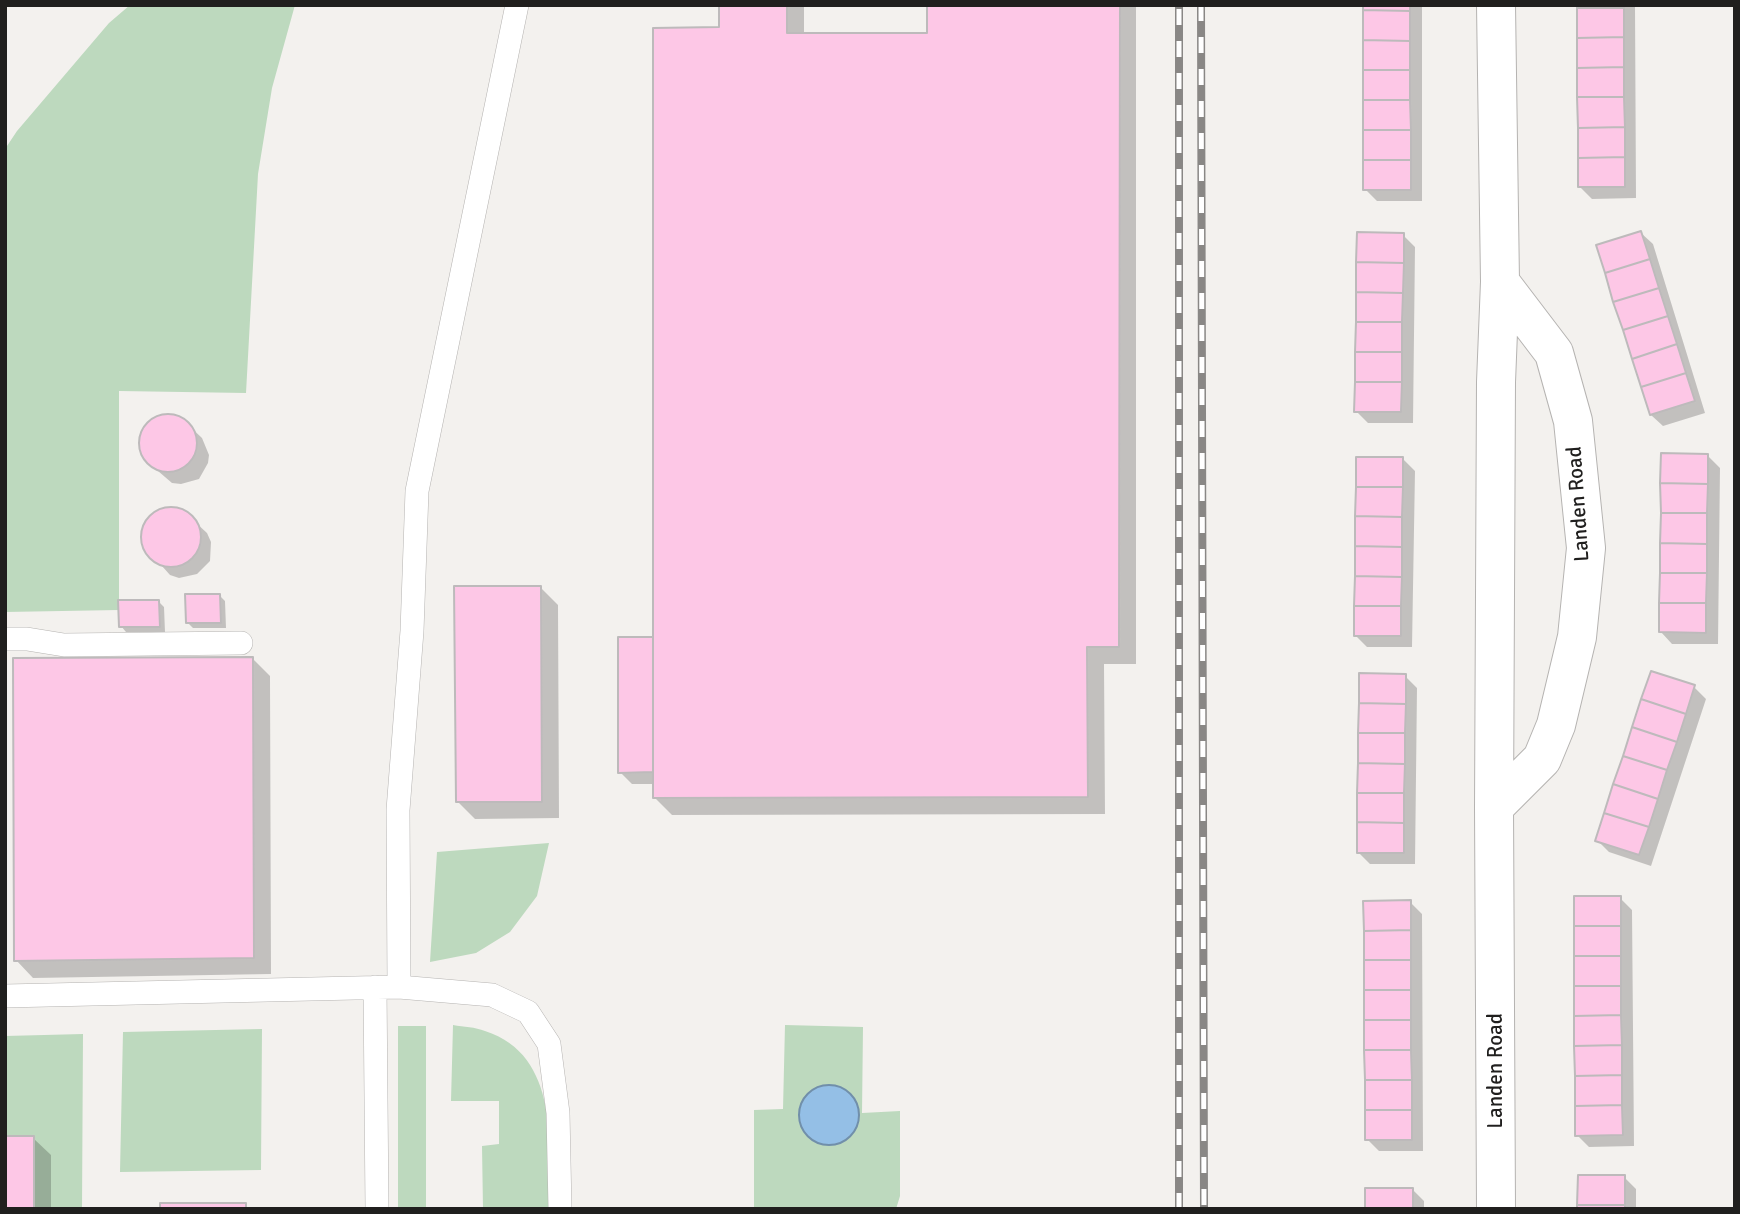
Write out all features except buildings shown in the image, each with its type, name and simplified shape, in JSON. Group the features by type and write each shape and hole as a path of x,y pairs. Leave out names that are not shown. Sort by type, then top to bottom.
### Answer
{"street":[{"name":"Landen Road","path":"1496,5 1500,282 1496,382 1494,807 1496,1209"},
{"name":"Landen Road","path":"1494,807 1542,758 1556,725 1577,637 1586,548 1573,421 1554,353 1500,282"}],"lane":[{"path":"399,987 398,810 412,631 417,491 517,5"},
{"path":"5,639 27,639 64,645 241,643"},
{"path":"375,987 377,1209"},
{"path":"5,996 375,987 492,995 528,1012 549,1044 558,1113 560,1209"}],"green space":[{"path":"130,5 295,5 272,88 258,174 246,393 119,391 119,610 5,612 5,149 17,131 109,23"},
{"path":"549,843 537,896 510,932 476,953 430,962 437,852"},
{"path":"453,1025 481,1030 509,1043 527,1060 546,1105 552,1209 483,1209 482,1146 499,1144 499,1101 451,1101"},
{"path":"785,1025 863,1027 862,1113 900,1111 900,1196 896,1209 754,1209 754,1110 783,1109"},
{"path":"398,1026 426,1026 426,1209 398,1209"},
{"path":"262,1029 261,1170 120,1172 123,1032"},
{"path":"83,1034 82,1209 34,1209 34,1136 5,1136 5,1036"}],"water":[{"path":"823,1085 835,1085 854,1098 859,1115 857,1127 846,1140 835,1145 823,1145 804,1132 799,1121 799,1109 812,1090"}],"railway":[{"path":"1179,5 1179,1209"},
{"path":"1201,5 1204,1209"}]}
